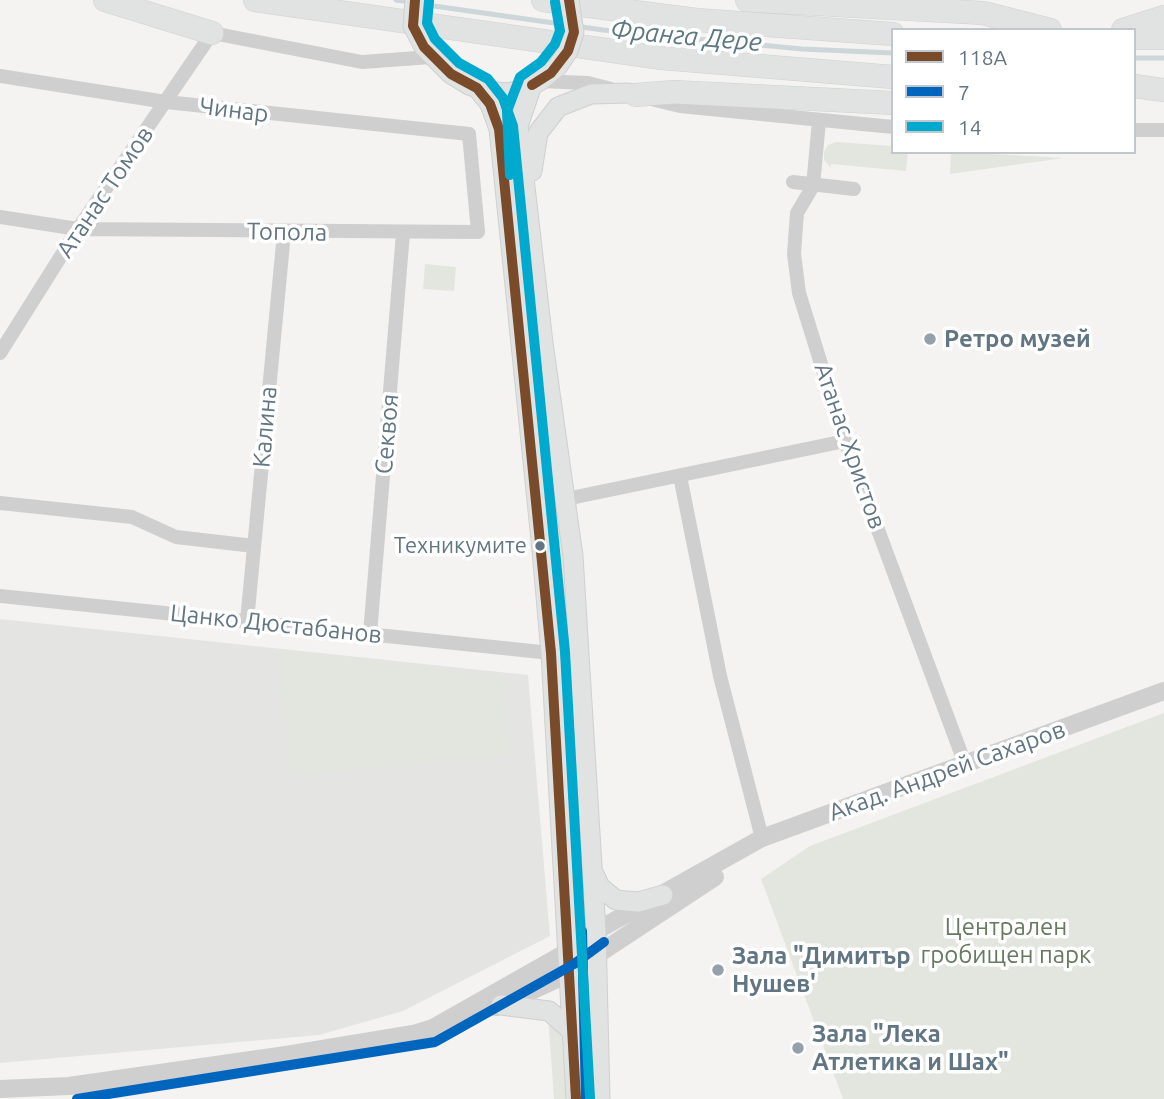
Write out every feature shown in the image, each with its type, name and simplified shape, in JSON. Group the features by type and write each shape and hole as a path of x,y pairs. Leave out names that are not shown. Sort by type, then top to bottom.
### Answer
{"highway":[{"path":"105,0 212,33"},
{"path":"255,0 662,58 891,77"},
{"path":"542,0 697,20 891,34"},
{"path":"747,0 983,13 1041,28"},
{"path":"1129,28 1164,17"},
{"path":"1136,38 1164,38"},
{"path":"1136,83 1164,80"},
{"path":"1136,83 1164,90"},
{"path":"633,94 674,92 891,103"}],"main road":[{"path":"415,0 413,26 427,52 451,74 477,88 508,93 536,83 556,68 568,51 574,32 569,0"},
{"path":"536,83 518,126 573,556 596,931 600,1099"},
{"path":"477,88 490,104 499,129 527,401 551,653 576,1099"},
{"path":"529,218 534,148 538,133 550,115 582,96 633,94"},
{"path":"527,401 551,398"},
{"path":"592,870 600,887 616,900 638,902 663,895"},
{"path":"501,1004 549,1011 572,1031"}],"street":[{"path":"212,33 362,62 427,52"},
{"name":"Атанас Томов","path":"0,353 78,229 212,33"},
{"name":"Чинар","path":"0,76 166,102 469,134"},
{"path":"536,83 587,83 680,106 891,127"},
{"name":"Атанас Христов","path":"819,121 813,186 797,213 794,254 799,293 845,441 965,764"},
{"path":"1136,130 1164,130"},
{"name":"Топола","path":"0,217 78,229 284,233 478,232 469,134"},
{"path":"793,182 854,189"},
{"name":"Калина","path":"247,621 284,233"},
{"name":"Секвоя","path":"370,634 403,233"},
{"path":"566,499 845,441"},
{"path":"680,477 720,676 761,838"},
{"path":"0,503 132,517 176,537 254,546"},
{"name":"Цанко Дюстабанов","path":"0,596 551,653"},
{"name":"Акад. Андрей Сахаров","path":"431,1029 567,952 596,931 734,857 761,838 1164,691"},
{"name":"Акад. Андрей Сахаров","path":"0,1089 70,1092 431,1029 501,1004 568,974 710,883 734,857"}],"shaded area":[{"path":"0,619 528,675 550,936 403,1011 319,1035 0,1063"}],"green space":[{"path":"836,142 891,146 891,154 908,154 906,171 831,164 831,168 824,160 828,145"},
{"path":"951,154 1064,158 950,174"},
{"path":"425,264 456,267 454,291 423,289"},
{"path":"551,398 593,894 563,891 527,402"},
{"path":"278,649 503,678 510,754 290,775"},
{"name":"Централен гробищен парк","path":"1164,713 1164,1099 843,1099 761,879 810,846"},
{"path":"548,1016 565,1022 576,1099 554,1099"}],"waterway":[{"name":"Франга Дере","path":"396,0 410,2"},
{"name":"Франга Дере","path":"420,4 603,30 802,49 891,53"},
{"name":"Франга Дере","path":"1136,58 1164,58"}],"transit line":[{"name":"118А","path":"415,0 413,26 424,47 451,74 477,88 490,104 499,129 551,653 576,1099"},
{"name":"118А","path":"532,85 551,73 568,51 574,32 569,0"},
{"name":"14","path":"429,1 427,23 435,39 459,63 488,79 503,98 513,126 565,652 590,1098"},
{"name":"14","path":"510,175 507,111 520,77 541,62 555,44 560,31 555,2"},
{"name":"7","path":"582,931 586,1099"},
{"name":"7","path":"77,1099 435,1042 574,964 604,942"}],"place":[{"name":"Ретро музей","path":"930,339"},
{"name":"Техникумите","path":"540,546"},
{"name":"Зала \"Димитър Нушев'","path":"718,970"},
{"name":"Зала \"Лека Атлетика и Шах\"","path":"798,1048"}]}
